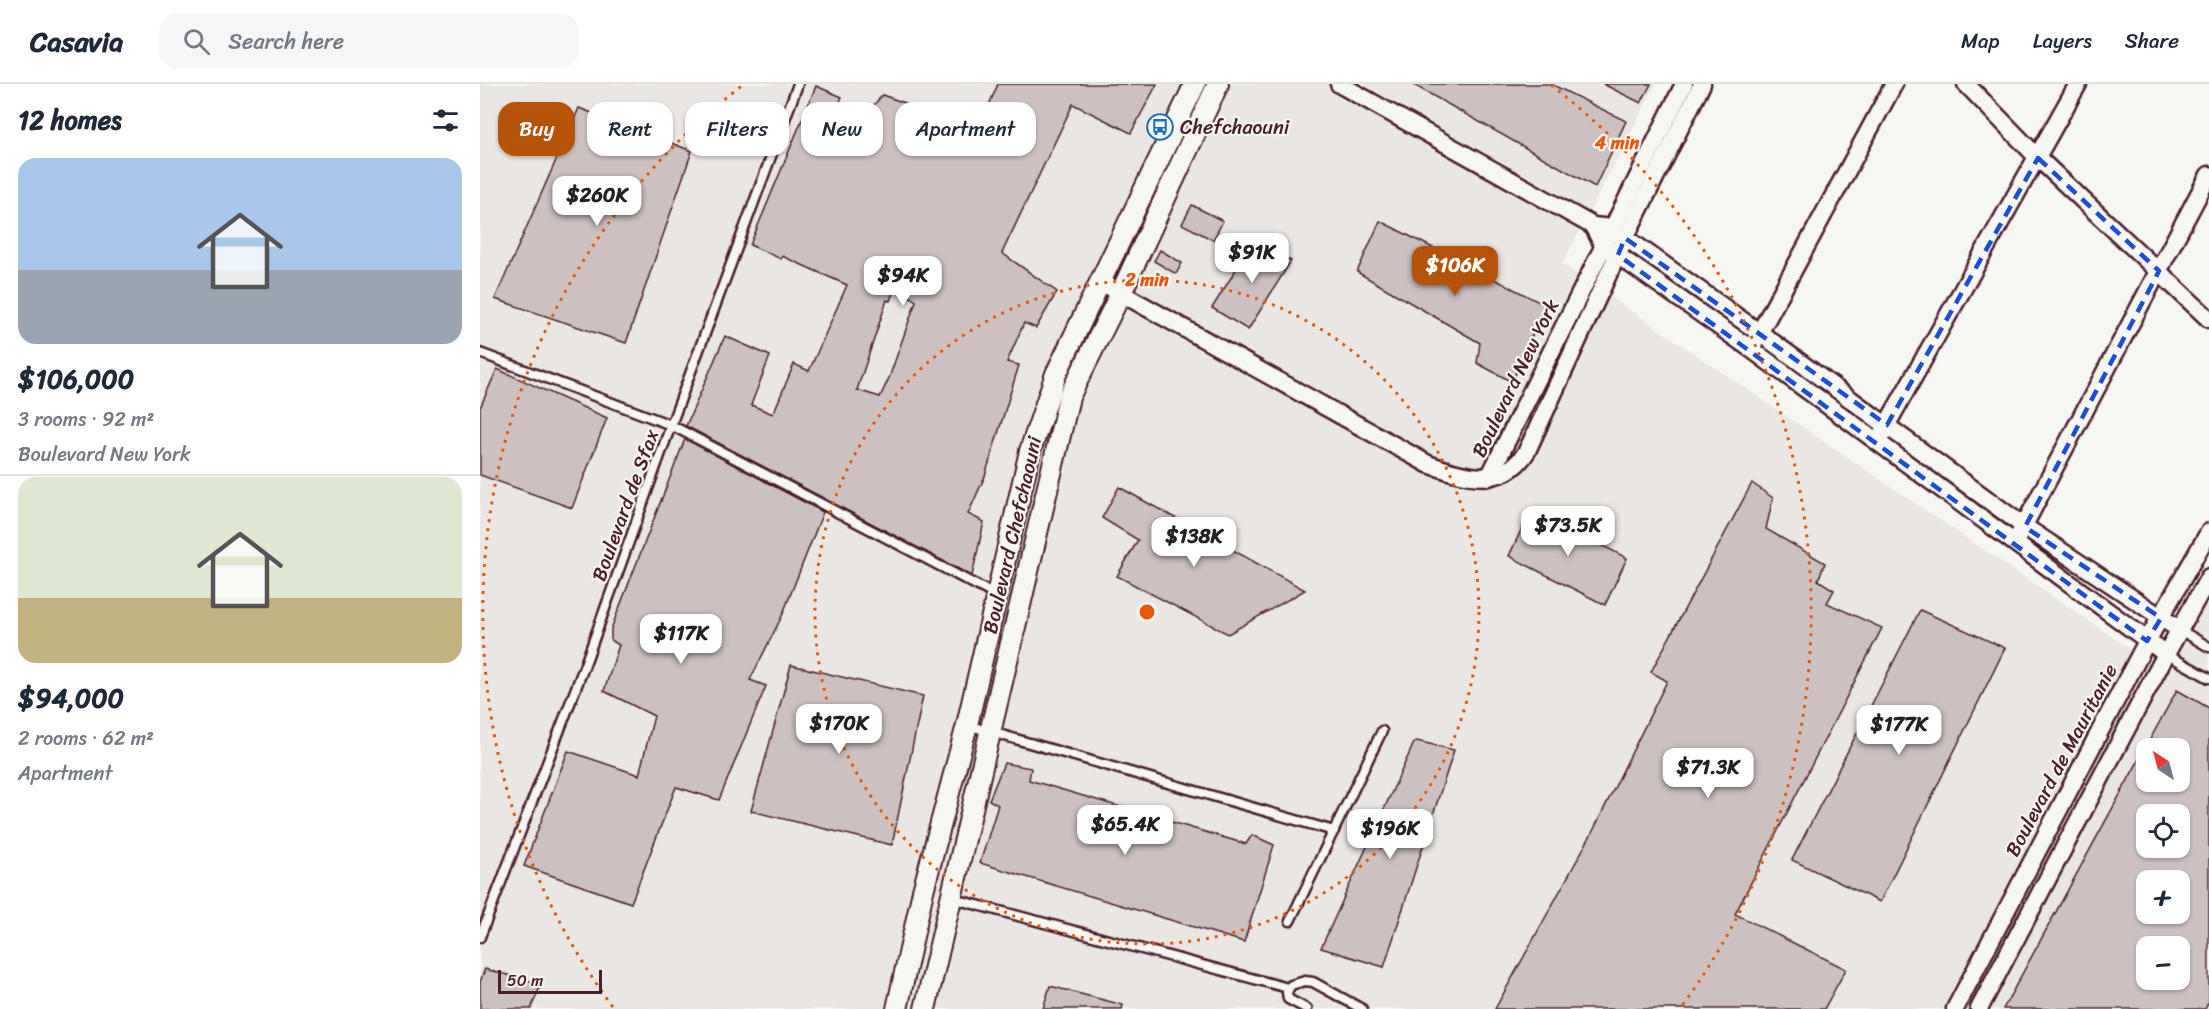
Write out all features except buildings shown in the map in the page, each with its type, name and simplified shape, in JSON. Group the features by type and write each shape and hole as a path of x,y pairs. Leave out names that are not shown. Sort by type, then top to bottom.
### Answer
{"street":[{"name":"Boulevard Chefchaouni","path":"897,1009 923,891 967,725 1030,451 1040,419 1056,374 1195,84"},
{"name":"Boulevard Chefchaouni","path":"925,1009 1069,397 1121,293 1218,84"},
{"path":"1340,84 1593,226 1619,233 2025,527 2181,630"},
{"name":"Boulevard New York","path":"1489,477 1502,474 1514,466 1527,451 1618,255 1619,233 1684,84"},
{"name":"Boulevard New York","path":"1489,477 1603,245 1619,233 1702,84"},
{"path":"1751,349 1894,84"},
{"path":"1966,84 2037,158 2209,319"},
{"path":"1878,441 2078,84"},
{"path":"2014,544 2209,175"},
{"path":"1593,226 1603,245 1878,441 2014,544 2166,654"},
{"path":"1101,282 1428,464 1461,475 1489,477"},
{"name":"Boulevard de Mauritanie","path":"1954,1009 2147,641 2209,532"},
{"path":"1979,1009 2209,577"}],"lane":[{"name":"Boulevard de Sfax","path":"480,937 584,668 671,425 798,84"},
{"path":"480,353 671,425 998,596"},
{"path":"2181,630 2209,647"},
{"path":"2166,654 2209,678"},
{"path":"967,725 1334,831"},
{"path":"1290,921 1382,731"},
{"path":"950,897 1288,988 1298,983 1313,982 1362,1009"},
{"path":"1288,988 1288,999 1306,1009"}],"highlighted area":[{"path":"2038,158 2159,271 2025,527 2161,618 2147,641 2014,544 1618,255 1625,238 1887,425"}],"shaded area":[{"path":"480,84 1656,84 1562,264 2164,672 2209,588 2209,1009 480,1009"}],"place":[{"name":"Chefchaouni","path":"1160,127"}]}
